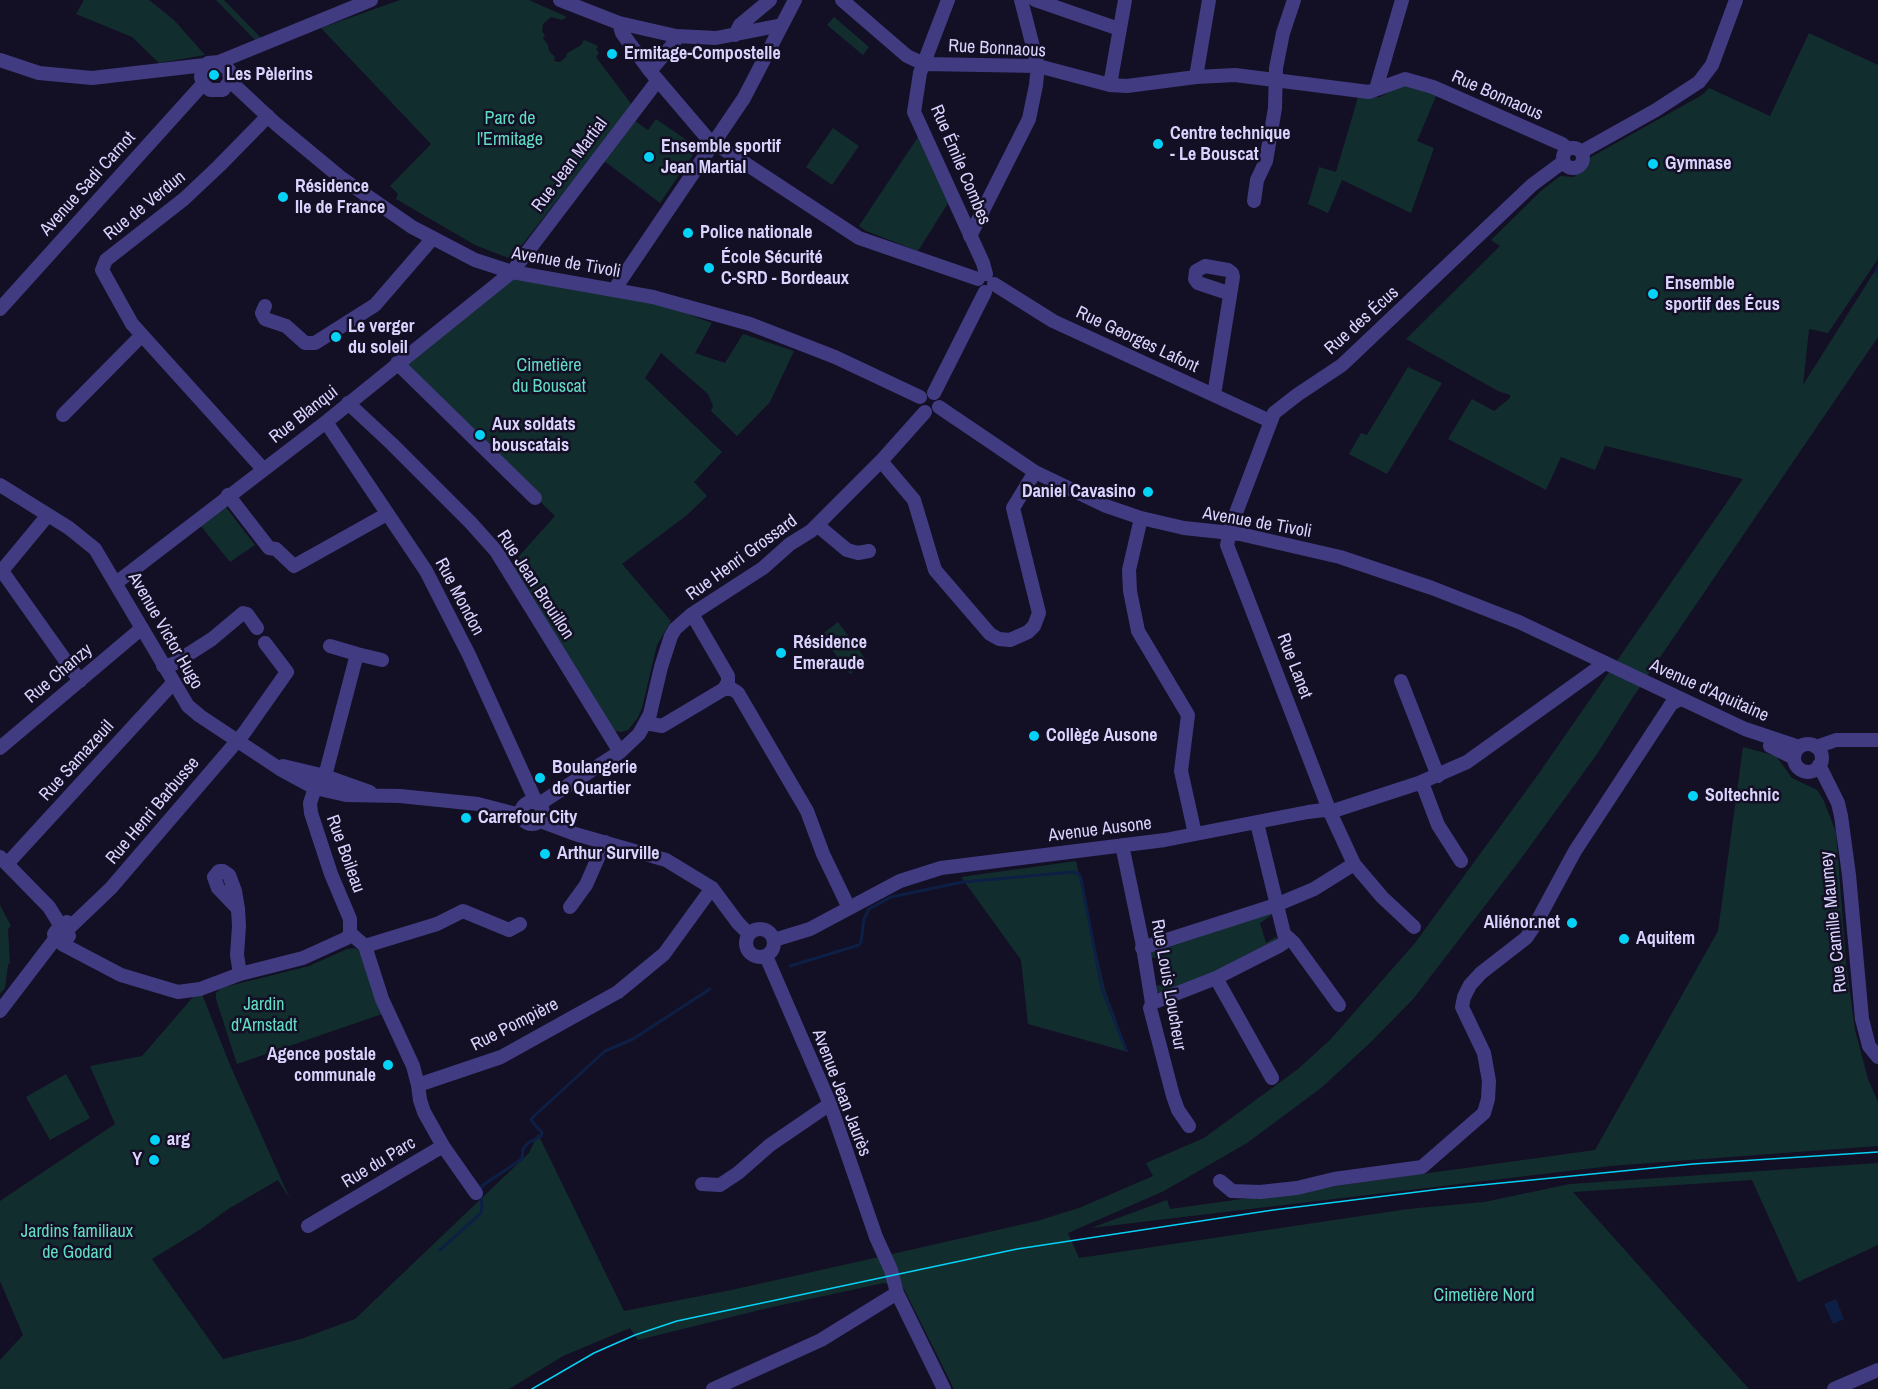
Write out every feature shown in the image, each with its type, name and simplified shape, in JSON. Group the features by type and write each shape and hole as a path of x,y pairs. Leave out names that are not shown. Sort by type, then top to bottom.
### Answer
{"street":[{"path":"216,75 248,50 371,0"},
{"path":"560,0 619,22 676,36 716,38 782,25"},
{"path":"735,34 740,25 770,0"},
{"path":"614,290 744,98 795,0"},
{"name":"Rue Bonnaous","path":"842,0 907,56 924,64 1038,66 1110,85 1127,86 1196,77 1235,75 1369,92 1405,79 1433,87 1562,144 1570,154"},
{"name":"Rue Émile Combes","path":"948,0 920,73 914,112 983,263 986,282"},
{"path":"970,236 1029,119 1038,66 1021,0"},
{"path":"1035,0 1119,29"},
{"path":"1110,85 1125,0"},
{"path":"1196,77 1209,0"},
{"path":"1254,201 1257,180 1266,161 1277,80 1276,68 1283,33 1294,0"},
{"path":"1376,89 1402,0"},
{"name":"Rue des Écus","path":"1230,534 1270,422 1279,409 1342,365 1523,193 1570,154 1656,110 1699,82 1712,65 1736,0"},
{"name":"Rue Georges Lafont","path":"619,22 622,33 639,57 708,139 859,238 986,282 1053,321 1270,422"},
{"name":"Rue Jean Martial","path":"512,272 654,76 676,36"},
{"name":"Avenue de Tivoli","path":"0,60 39,73 93,78 182,66 216,75 242,93 340,177 390,212 475,260 512,272 654,297 692,307 795,340 836,357 920,398"},
{"name":"Avenue Sadi Carnot","path":"0,309 216,75"},
{"name":"Rue de Verdun","path":"263,469 132,324 104,277 103,265 106,260 184,199 268,116"},
{"path":"265,306 262,313 265,319 286,326 305,343 315,343 375,304 433,238"},
{"name":"Rue Blanqui","path":"116,583 326,422 512,272"},
{"path":"934,393 986,282"},
{"path":"1214,395 1229,296"},
{"path":"63,415 142,335"},
{"path":"397,363 535,498"},
{"path":"928,392 934,393 939,398 939,407 931,413 925,412 919,404 920,398 928,392"},
{"name":"Rue Jean Brouillon","path":"348,403 416,468 496,551 620,752"},
{"name":"Avenue de Tivoli","path":"939,407 1035,472 1106,506 1141,518 1184,528 1240,534 1340,557 1380,570 1507,617 1582,651 1618,677 1638,687"},
{"name":"Rue Henri Grossard","path":"724,689 728,676 692,614 763,568 790,544 817,525 881,461 925,412"},
{"name":"Rue Mondon","path":"326,422 426,571 469,655 537,803"},
{"path":"881,461 914,500 935,570 990,634 999,639 1010,640 1028,632 1034,626 1039,614 1013,508 1035,472"},
{"name":"Avenue Victor Hugo","path":"0,485 80,535 95,549 188,706 280,769 315,788 346,795 483,804 520,815"},
{"path":"228,495 269,548 276,549 294,566 387,514"},
{"path":"48,515 1,572 80,681"},
{"path":"1141,518 1129,570 1130,591 1138,631 1188,715 1181,771 1195,834"},
{"path":"817,525 847,550 858,553 869,551"},
{"name":"Rue Lanet","path":"1230,534 1227,545 1330,812 1354,864 1382,897 1414,927"},
{"path":"163,666 173,664 212,639 243,613 247,614 257,628"},
{"path":"692,614 675,628 671,636 646,723 631,744 537,803 524,804 520,815 523,821 530,825 540,821 666,860 712,888 749,934"},
{"name":"Rue Chanzy","path":"0,748 142,628"},
{"name":"Rue Henri Barbusse","path":"61,936 111,888 237,740 287,672 265,643"},
{"path":"330,646 382,660"},
{"path":"325,776 357,654"},
{"name":"Avenue Ausone","path":"774,940 810,929 900,881 941,868 1195,834 1308,812 1324,810 1330,812 1419,783 1467,762 1603,665"},
{"name":"Avenue d'Aquitaine","path":"1603,665 1751,740 1796,753 1800,770 1804,771 1817,760"},
{"path":"1401,681 1438,776"},
{"name":"Rue Samazeuil","path":"4,861 173,683"},
{"name":"Avenue d'Aquitaine","path":"1638,687 1677,701"},
{"path":"646,723 662,726 724,689 732,689 738,693 807,811 823,854 849,908"},
{"path":"1220,1181 1232,1191 1260,1192 1422,1167 1484,1113 1489,1081 1484,1053 1462,1008 1464,996 1481,973 1526,938 1575,851 1677,701"},
{"path":"1817,760 1836,740 1878,740"},
{"path":"1796,753 1809,744 1817,760"},
{"path":"1817,760 1840,748 1878,747"},
{"name":"Rue Camille Maumey","path":"1817,760 1842,816 1865,1036 1878,1057"},
{"path":"280,769 285,765 325,776 362,788 378,796"},
{"path":"1419,783 1424,788 1438,825 1461,861"},
{"name":"Rue Boileau","path":"315,788 310,803 311,813 331,874 350,919 350,933"},
{"path":"537,803 543,811 540,821"},
{"path":"1257,822 1284,934 1339,1005"},
{"path":"570,907 586,885 605,842"},
{"name":"Rue Louis Loucheur","path":"1122,845 1143,948 1152,1003 1150,1008 1173,1096 1178,1110 1189,1126"},
{"path":"4,861 49,907 74,916"},
{"path":"1143,948 1276,905 1314,890 1354,864"},
{"name":"Rue Pompière","path":"418,1085 501,1057 618,992 664,954 712,888"},
{"path":"37,894 61,936 83,955 121,975 178,992 200,988 240,974 303,958 347,938 350,933 365,946 382,999 413,1066 418,1085"},
{"name":"Rue Henri Barbusse","path":"61,936 74,916 95,903"},
{"path":"49,907 61,936"},
{"path":"238,909 237,955 240,974"},
{"path":"365,946 437,924 463,911 509,930 520,924"},
{"path":"756,930 764,930 774,940 773,950 766,956 756,957 748,952 746,944 749,934 756,930"},
{"path":"0,1011 61,936"},
{"path":"1152,1003 1216,978 1289,939"},
{"name":"Avenue Jean Jaurès","path":"766,956 830,1104 879,1245 879,1253 888,1281 897,1293 944,1389"},
{"path":"1216,978 1272,1078"},
{"name":"Rue du Parc","path":"308,1226 443,1146 424,1112 418,1085"},
{"path":"702,1184 720,1185 738,1173 770,1145 830,1104"},
{"path":"443,1146 476,1192"},
{"path":"713,1389 821,1340 897,1293"},
{"path":"1834,1389 1878,1370"}],"green space":[{"path":"84,0 149,0 174,20 205,55 159,63 132,37 76,14"},
{"path":"216,0 224,0 261,38 255,40"},
{"name":"Parc de l'Ermitage","path":"400,0 529,0 567,17 562,20 551,17 543,24 542,31 545,36 543,38 549,51 555,57 554,61 560,62 567,56 566,54 581,45 584,40 596,45 599,53 596,57 632,105 511,259 475,245 396,199 398,194 390,186 431,144 321,28"},
{"path":"834,17 869,47 863,55 827,25"},
{"path":"1809,33 1878,65 1878,259 1828,333 1809,329 1803,385 1878,266 1878,337 1633,697 1597,754 1520,860 1414,998 1321,1088 1247,1143 1164,1191 1068,1233 1079,1258 1408,1209 1484,1202 1570,1184 1878,1163 1878,1245 1798,1282 1752,1180 1573,1192 1749,1389 954,1389 902,1285 884,1283 768,1308 638,1340 630,1328 563,1356 509,1389 0,1389 0,1360 23,1335 0,1281 0,1201 115,1124 90,1066 142,1056 200,989 230,1065 290,1199 278,1180 228,1209 201,1229 152,1259 223,1359 301,1339 355,1319 529,1153 538,1134 624,1311 888,1255 1037,1221 1079,1208 1153,1176 1146,1163 1204,1138 1298,1069 1330,1040 1415,943 1537,776 1743,479 1605,446 1595,470 1561,457 1546,490 1448,439 1472,399 1494,411 1510,398 1510,395 1498,391 1406,339 1500,246 1491,240 1541,191 1560,176 1574,177 1591,157 1702,95 1709,88 1770,116"},
{"path":"1402,85 1437,94 1417,141 1434,148 1411,213 1342,180 1328,213 1308,204 1319,167 1336,172 1358,97 1380,97"},
{"name":"Ensemble sportif Jean Martial","path":"656,119 691,143 690,145 696,150 660,203 604,161 635,121 648,130"},
{"path":"833,128 859,146 832,185 806,167"},
{"path":"918,137 948,203 918,251 866,231 859,226"},
{"name":"Cimetière du Bouscat","path":"512,272 687,305 685,313 712,323 695,353 725,363 743,334 794,351 770,402 737,436 711,411 713,406 708,394 661,353 645,378 722,452 694,482 707,496 687,515 622,564 671,621 657,645 642,708 628,730 621,732 611,727 511,565 555,516 397,363"},
{"path":"1408,367 1442,383 1387,474 1349,454 1361,433 1367,435"},
{"path":"225,506 255,545 230,562 200,525"},
{"path":"838,622 867,661 850,674 821,635"},
{"path":"1743,747 1776,756 1792,778 1817,790 1836,832 1846,962 1855,1030 1868,1079 1878,1102 1878,1146 1610,1166 1091,1228 1167,1200 1170,1209 1595,1150 1718,931"},
{"path":"1076,861 1105,990 1128,1052 1028,1024 1021,960 961,877"},
{"path":"0,905 11,926 8,929 10,963 5,988 0,994"},
{"path":"1268,912 1272,915 1260,923 1266,943 1277,936 1273,946 1164,994 1154,991 1154,986 1162,985 1157,958 1148,957 1152,951"},
{"name":"Jardin d'Arnstadt","path":"355,948 361,952 382,1014 237,1064 216,999 216,993 221,988 309,966 347,949"},
{"path":"66,1074 90,1118 50,1140 26,1097"}],"water":[{"path":"1836,1299 1844,1319 1833,1324 1824,1304"}],"waterway":[{"path":"1876,272 1878,266"},
{"path":"790,966 859,945 864,919 869,909 891,897 963,882 1073,872 1079,874 1081,879 1102,989 1126,1050"},
{"path":"440,1250 481,1213 480,1190 483,1185 522,1159 523,1149 528,1143 541,1136 542,1133 531,1120 532,1118 605,1051 633,1039 710,989"}],"tram line":[{"path":"532,1389 594,1353 635,1335 677,1321 1017,1249 1273,1210 1441,1189 1693,1164 1878,1152"}],"place":[{"name":"Ermitage-Compostelle","path":"612,54"},
{"name":"Les Pèlerins","path":"214,75"},
{"name":"Centre technique - Le Bouscat","path":"1158,144"},
{"name":"Ensemble sportif Jean Martial","path":"649,157"},
{"name":"Gymnase","path":"1653,164"},
{"name":"Résidence Ile de France","path":"283,197"},
{"name":"Police nationale","path":"688,233"},
{"name":"École Sécurité C-SRD - Bordeaux","path":"709,268"},
{"name":"Ensemble sportif des Écus","path":"1653,294"},
{"name":"Le verger du soleil","path":"336,337"},
{"name":"Aux soldats bouscatais","path":"480,435"},
{"name":"Daniel Cavasino","path":"1148,492"},
{"name":"Résidence Emeraude","path":"781,653"},
{"name":"Collège Ausone","path":"1034,736"},
{"name":"Boulangerie de Quartier","path":"540,778"},
{"name":"Soltechnic","path":"1693,796"},
{"name":"Carrefour City","path":"466,818"},
{"name":"Arthur Surville","path":"545,854"},
{"name":"Aliénor.net","path":"1572,923"},
{"name":"Aquitem","path":"1624,939"},
{"name":"Agence postale communale","path":"388,1065"},
{"name":"arg","path":"155,1140"},
{"name":"Y","path":"154,1160"}],"park label":[{"name":"Jardins familiaux de Godard","path":"77,1242"},
{"name":"Cimetière Nord","path":"1484,1296"}]}
